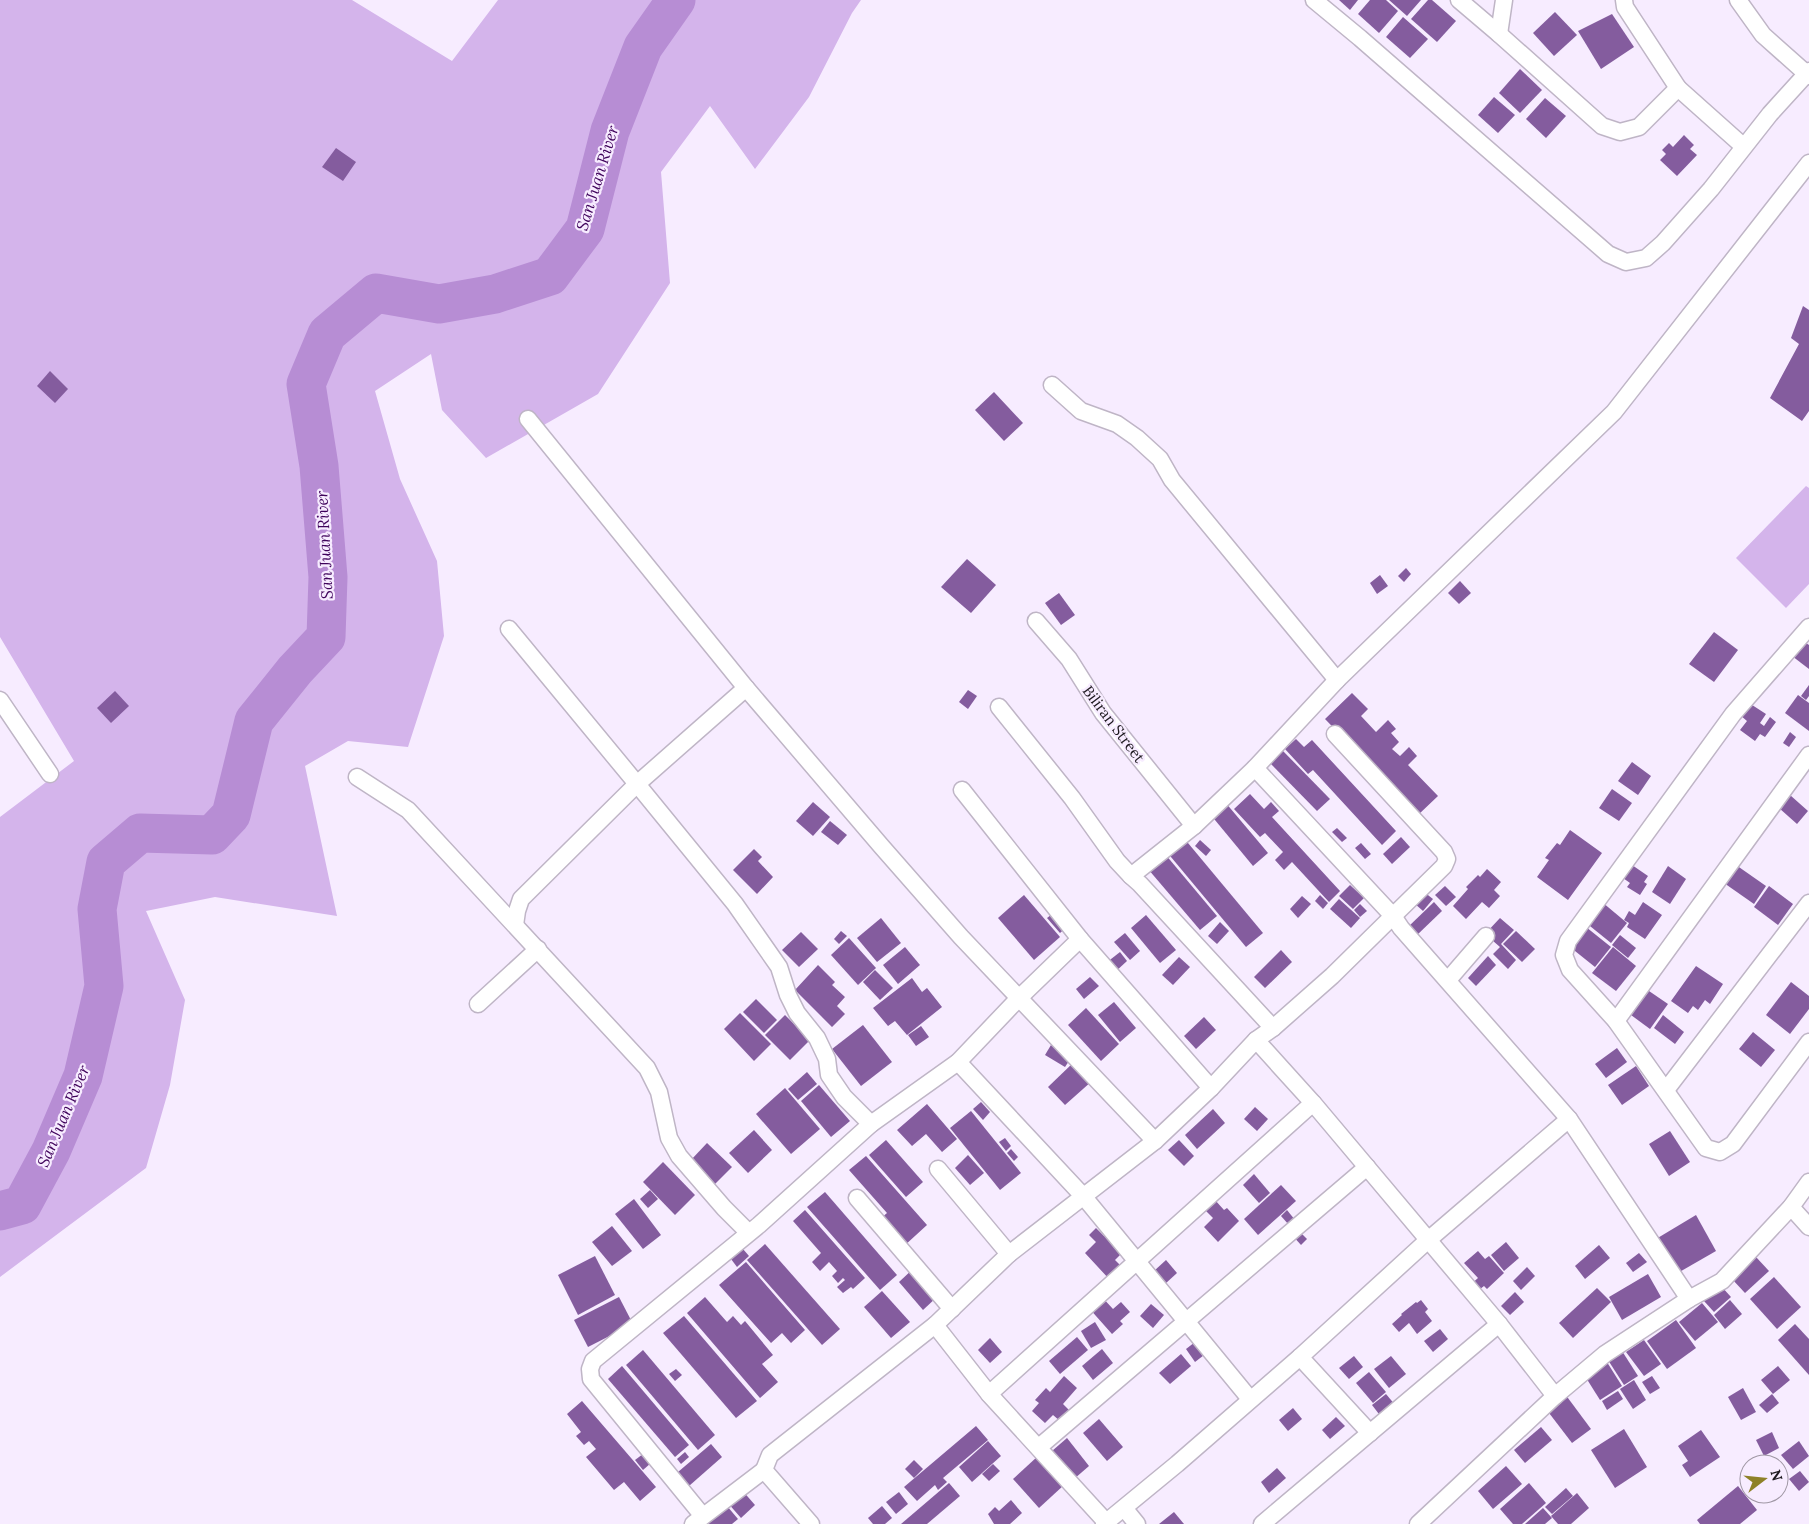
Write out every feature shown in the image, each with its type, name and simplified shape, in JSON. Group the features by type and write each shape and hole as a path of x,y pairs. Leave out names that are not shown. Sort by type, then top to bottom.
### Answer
{"street":[{"path":"1314,0 1608,254 1626,262 1646,258 1663,243 1711,189 1770,114 1808,74 1763,35 1738,0"},
{"path":"1459,0 1602,126 1620,132 1639,127 1678,88"},
{"path":"1499,34 1504,0"},
{"path":"1624,0 1625,6 1635,23 1678,88 1743,146"},
{"path":"1131,876 1194,826 1255,768 1337,680 1614,412 1809,163"},
{"path":"1052,386 1081,411 1117,424 1137,438 1160,459 1172,480 1337,680"},
{"path":"528,419 746,688 882,847 1018,999 1155,1141"},
{"name":"Biliran Street","path":"1036,621 1068,659 1103,713 1194,826"},
{"path":"1809,627 1733,714 1568,941 1564,955 1570,970 1616,1021 1706,1148 1720,1152 1733,1144 1809,1042"},
{"path":"509,629 735,904 779,967 788,995 797,1013 821,1045 827,1059 829,1075 844,1097 871,1124"},
{"path":"515,925 521,899 638,784 746,688"},
{"path":"0,700 50,774"},
{"path":"999,708 1072,798 1117,861 1273,1028"},
{"path":"1080,940 1018,999 958,1062 871,1124 759,1225 748,1232 593,1361 590,1369 591,1379 698,1520 764,1470 770,1454 935,1325 1010,1254 1155,1141 1211,1088 1256,1040 1273,1028 1332,976 1444,866 1447,859 1444,852 1335,734"},
{"path":"1616,1021 1809,755"},
{"path":"1255,768 1393,916 1400,928 1569,1119 1689,1299"},
{"path":"357,777 408,810 647,1068 658,1092 669,1138 679,1156 724,1208 748,1232"},
{"path":"962,790 1080,940 1211,1088"},
{"path":"1666,1090 1809,903"},
{"path":"1448,980 1486,936"},
{"path":"478,1004 538,949"},
{"path":"1256,1040 1367,1167 1499,1324 1555,1396"},
{"path":"958,1062 1084,1197 1250,1399"},
{"path":"989,1394 1313,1104"},
{"path":"935,1325 989,1394 1105,1523 1177,1464 1300,1357 1428,1241 1569,1119"},
{"path":"1039,1448 1367,1167"},
{"path":"938,1169 1010,1254"},
{"path":"1418,1524 1555,1396 1605,1354 1689,1299 1722,1280 1791,1207 1809,1182"},
{"path":"856,1198 952,1310"},
{"path":"1791,1207 1809,1227"},
{"path":"1262,1524 1499,1324"},
{"path":"1300,1357 1370,1432"},
{"path":"764,1470 811,1524"},
{"path":"1124,1508 1137,1524"}],"shaded area":[{"path":"0,0 352,0 452,61 498,0 861,0 852,13 809,97 755,169 710,106 661,172 670,283 598,394 486,458 442,410 431,354 375,391 400,479 437,561 444,636 408,747 348,741 305,766 337,916 215,897 146,911 185,1000 170,1085 146,1168 0,1277 0,817 74,761 0,637"},
{"path":"1806,486 1809,488 1809,584 1786,608 1736,558"}],"building":[{"path":"1339,0 1358,0 1350,10"},
{"path":"1370,0 1386,0 1398,11 1379,33 1358,14"},
{"path":"1389,0 1421,0 1407,16"},
{"path":"1428,0 1432,0 1456,21 1437,42 1411,19"},
{"path":"1555,12 1577,35 1554,56 1533,33"},
{"path":"1612,14 1634,47 1601,69 1578,31"},
{"path":"1403,17 1428,39 1410,58 1386,37"},
{"path":"1520,69 1542,90 1520,113 1499,93"},
{"path":"1494,97 1515,115 1498,133 1478,115"},
{"path":"1545,98 1566,116 1546,138 1526,119"},
{"path":"1684,135 1694,145 1690,149 1697,155 1677,176 1660,160 1666,154 1662,150 1669,143 1673,147"},
{"path":"336,148 356,162 343,181 322,167"},
{"path":"1803,306 1809,310 1809,411 1802,421 1770,398 1799,344 1791,338"},
{"path":"50,371 68,389 55,403 37,386"},
{"path":"994,392 1023,423 1004,441 975,410"},
{"path":"967,559 996,585 971,613 941,587"},
{"path":"1406,568 1411,574 1404,582 1398,576"},
{"path":"1380,575 1388,586 1377,594 1370,583"},
{"path":"1460,581 1471,593 1459,604 1448,593"},
{"path":"1059,593 1075,615 1061,625 1045,603"},
{"path":"1714,632 1738,650 1714,682 1689,664"},
{"path":"1803,641 1809,645 1809,669 1792,656"},
{"path":"1809,685 1809,696 1806,700 1801,696"},
{"path":"968,690 977,696 968,709 959,702"},
{"path":"115,691 129,706 111,723 97,708"},
{"path":"1352,693 1368,709 1361,716 1376,732 1388,720 1396,729 1391,733 1399,742 1392,749 1400,756 1409,747 1417,756 1408,765 1438,796 1418,815 1325,719"},
{"path":"1798,695 1809,703 1809,731 1785,713"},
{"path":"1749,703 1766,714 1760,723 1764,726 1770,717 1776,722 1765,737 1760,734 1755,741 1740,730 1747,721 1740,715"},
{"path":"1790,732 1796,737 1789,747 1783,743"},
{"path":"1296,739 1304,747 1312,740 1396,831 1382,845 1313,770 1308,774 1285,749"},
{"path":"1283,751 1330,799 1317,811 1270,763"},
{"path":"1632,762 1651,776 1638,795 1618,781"},
{"path":"1612,789 1632,803 1619,821 1599,808"},
{"path":"1250,794 1264,809 1271,802 1279,811 1272,817 1340,891 1329,902 1292,862 1284,870 1275,860 1283,852 1265,833 1260,837 1234,809"},
{"path":"1790,795 1808,811 1797,824 1779,808"},
{"path":"813,802 830,817 813,836 796,821"},
{"path":"1225,802 1268,853 1253,866 1210,814"},
{"path":"830,821 847,835 838,845 821,832"},
{"path":"1337,828 1347,838 1342,842 1332,832"},
{"path":"1570,830 1602,853 1568,900 1537,877 1549,860 1545,858 1557,843 1560,845"},
{"path":"1183,837 1263,933 1246,947 1166,851"},
{"path":"1401,837 1410,847 1392,864 1383,854"},
{"path":"1200,840 1211,850 1206,856 1195,846"},
{"path":"1361,843 1371,854 1365,859 1355,848"},
{"path":"754,849 762,857 758,861 773,877 757,894 733,870"},
{"path":"1165,854 1217,916 1200,930 1148,869"},
{"path":"1632,865 1648,876 1644,882 1647,884 1640,895 1627,887 1630,883 1623,878"},
{"path":"1736,865 1766,886 1754,904 1724,883"},
{"path":"1668,866 1686,879 1670,904 1652,892"},
{"path":"1487,869 1501,882 1494,890 1500,896 1489,908 1482,902 1466,919 1453,906 1468,889 1466,887 1478,875 1480,877"},
{"path":"1350,885 1364,898 1353,909 1339,896"},
{"path":"1445,886 1456,897 1446,906 1435,895"},
{"path":"1769,886 1793,904 1778,925 1754,907"},
{"path":"1424,892 1433,899 1423,911 1414,903"},
{"path":"1024,895 1060,937 1034,960 998,918"},
{"path":"1320,895 1328,903 1323,909 1315,901"},
{"path":"1302,896 1311,904 1298,918 1290,909"},
{"path":"1339,899 1360,918 1351,928 1330,909"},
{"path":"1434,902 1442,911 1416,936 1408,927"},
{"path":"1602,902 1627,923 1611,943 1585,922"},
{"path":"1643,902 1662,915 1645,939 1627,927 1629,923 1624,920 1629,911 1635,915"},
{"path":"1360,904 1367,911 1360,917 1354,910"},
{"path":"1056,911 1068,926 1060,933 1047,918"},
{"path":"1146,915 1176,950 1160,963 1131,928"},
{"path":"881,918 901,943 877,962 857,938"},
{"path":"1500,918 1514,930 1501,944 1516,960 1508,969 1493,954 1500,947 1485,934"},
{"path":"1220,922 1229,931 1217,944 1208,936"},
{"path":"1586,927 1611,947 1595,967 1570,947"},
{"path":"841,931 847,936 839,944 834,939"},
{"path":"1516,931 1535,949 1522,962 1503,944"},
{"path":"801,932 818,949 799,967 782,950"},
{"path":"1125,933 1140,951 1130,960 1114,942"},
{"path":"1620,935 1636,948 1628,958 1612,945"},
{"path":"849,938 876,968 858,985 831,955"},
{"path":"905,947 920,965 898,984 883,965"},
{"path":"1613,947 1636,966 1616,991 1592,973"},
{"path":"1281,950 1292,962 1265,988 1254,977"},
{"path":"1120,952 1127,961 1114,973 1106,963"},
{"path":"1488,956 1496,965 1476,986 1468,978"},
{"path":"1179,957 1190,967 1173,985 1162,975"},
{"path":"818,965 835,982 832,985 845,997 837,1006 845,1014 832,1027 795,990"},
{"path":"1696,966 1723,984 1710,1004 1705,1000 1698,1010 1693,1006 1688,1013 1671,1001"},
{"path":"875,970 893,988 880,1000 863,982"},
{"path":"1090,977 1099,986 1084,999 1076,989"},
{"path":"912,978 922,992 927,988 942,1007 907,1035 895,1021 888,1026 873,1008"},
{"path":"1791,982 1809,996 1809,1009 1790,1034 1766,1015"},
{"path":"1649,991 1668,1004 1650,1029 1631,1015"},
{"path":"756,999 777,1020 764,1033 743,1012"},
{"path":"1114,1002 1136,1028 1120,1042 1098,1015"},
{"path":"1086,1008 1119,1044 1101,1061 1068,1025"},
{"path":"740,1013 771,1044 754,1061 724,1029"},
{"path":"785,1015 810,1040 790,1060 765,1035"},
{"path":"1663,1015 1684,1032 1675,1044 1654,1028"},
{"path":"1204,1017 1216,1030 1196,1049 1184,1036"},
{"path":"863,1025 892,1062 861,1086 832,1049"},
{"path":"921,1026 929,1037 916,1046 908,1035"},
{"path":"1753,1032 1775,1050 1761,1067 1739,1049"},
{"path":"1051,1045 1071,1058 1065,1067 1045,1055"},
{"path":"1617,1048 1627,1062 1606,1078 1595,1064"},
{"path":"1074,1062 1092,1081 1065,1105 1048,1087"},
{"path":"1636,1066 1649,1086 1622,1105 1608,1085"},
{"path":"807,1072 817,1084 798,1100 788,1089"},
{"path":"819,1085 850,1121 831,1137 801,1101"},
{"path":"785,1088 820,1129 791,1154 756,1114"},
{"path":"981,1102 990,1112 983,1120 973,1109"},
{"path":"927,1104 957,1139 942,1152 926,1134 912,1146 897,1130"},
{"path":"1255,1107 1268,1119 1257,1131 1244,1119"},
{"path":"1213,1109 1225,1123 1197,1149 1185,1135"},
{"path":"971,1111 1021,1173 1000,1190 950,1128"},
{"path":"754,1130 772,1150 748,1173 729,1153"},
{"path":"1670,1131 1690,1162 1669,1176 1649,1144"},
{"path":"1005,1138 1011,1146 1006,1151 999,1142"},
{"path":"886,1140 923,1182 906,1197 869,1155"},
{"path":"1179,1140 1194,1156 1184,1166 1168,1150"},
{"path":"707,1143 732,1167 715,1184 691,1160"},
{"path":"1011,1149 1018,1157 1014,1161 1007,1153"},
{"path":"968,1155 984,1173 970,1185 955,1168"},
{"path":"866,1156 927,1225 904,1246 880,1219 887,1213 849,1170"},
{"path":"663,1162 695,1195 675,1215 643,1182"},
{"path":"1254,1174 1270,1193 1259,1203 1243,1185"},
{"path":"1281,1185 1296,1201 1258,1235 1244,1219"},
{"path":"650,1190 658,1199 648,1208 640,1199"},
{"path":"825,1192 897,1275 880,1290 807,1207"},
{"path":"634,1199 661,1235 643,1249 615,1214"},
{"path":"1215,1200 1224,1210 1227,1208 1239,1221 1218,1242 1204,1227 1213,1218 1205,1210"},
{"path":"805,1210 865,1278 853,1289 851,1287 843,1293 837,1287 845,1280 843,1278 838,1283 832,1276 837,1271 829,1262 820,1271 812,1262 821,1253 793,1221"},
{"path":"1287,1210 1295,1220 1289,1225 1281,1216"},
{"path":"1696,1215 1716,1251 1676,1274 1656,1239"},
{"path":"612,1226 632,1251 612,1266 592,1242"},
{"path":"1096,1228 1104,1236 1106,1234 1123,1252 1115,1260 1123,1268 1110,1280 1085,1253 1096,1242 1089,1235"},
{"path":"1298,1230 1307,1239 1301,1245 1292,1235"},
{"path":"1506,1242 1519,1258 1504,1271 1491,1255"},
{"path":"765,1244 840,1329 822,1345 747,1260"},
{"path":"1599,1245 1610,1258 1585,1279 1575,1266"},
{"path":"743,1249 749,1256 737,1267 731,1259"},
{"path":"1478,1251 1485,1259 1489,1256 1504,1273 1487,1289 1484,1286 1475,1293 1469,1286 1478,1278 1464,1263"},
{"path":"1639,1253 1647,1262 1633,1272 1626,1263"},
{"path":"595,1256 615,1295 578,1315 558,1275"},
{"path":"1756,1257 1769,1271 1745,1293 1732,1279"},
{"path":"1166,1260 1177,1273 1165,1284 1154,1271"},
{"path":"746,1262 805,1330 791,1343 782,1333 771,1343 719,1285"},
{"path":"1527,1267 1535,1276 1521,1290 1513,1281"},
{"path":"914,1268 938,1296 923,1310 899,1282"},
{"path":"1648,1274 1661,1297 1622,1320 1609,1297"},
{"path":"1774,1277 1801,1307 1777,1329 1750,1299"},
{"path":"1721,1286 1731,1297 1714,1312 1704,1301"},
{"path":"1597,1288 1611,1302 1573,1338 1559,1323"},
{"path":"882,1291 910,1322 891,1338 864,1307"},
{"path":"1515,1292 1524,1302 1510,1315 1501,1306"},
{"path":"1101,1296 1113,1309 1121,1302 1130,1312 1120,1321 1123,1324 1112,1334 1088,1307"},
{"path":"619,1297 633,1324 588,1347 574,1320"},
{"path":"705,1297 727,1322 733,1316 741,1325 745,1321 773,1355 762,1364 778,1382 760,1398 687,1313"},
{"path":"1421,1300 1428,1309 1425,1312 1432,1321 1417,1334 1409,1323 1399,1332 1392,1324 1401,1314"},
{"path":"1730,1300 1742,1314 1725,1329 1714,1315"},
{"path":"1702,1303 1718,1322 1695,1341 1679,1322"},
{"path":"1151,1304 1164,1315 1153,1328 1140,1316"},
{"path":"684,1316 757,1401 736,1418 663,1333"},
{"path":"1676,1320 1696,1348 1667,1369 1647,1341"},
{"path":"1095,1322 1106,1340 1091,1348 1081,1331"},
{"path":"1795,1324 1809,1339 1809,1375 1778,1340"},
{"path":"1440,1329 1448,1339 1433,1352 1424,1341"},
{"path":"1077,1337 1088,1350 1060,1374 1049,1361"},
{"path":"990,1338 1002,1352 990,1363 978,1350"},
{"path":"1199,1339 1208,1352 1195,1362 1186,1349"},
{"path":"1644,1340 1661,1364 1644,1376 1626,1352"},
{"path":"1102,1349 1113,1363 1093,1380 1082,1366"},
{"path":"643,1350 715,1435 698,1450 626,1365"},
{"path":"1622,1351 1638,1376 1624,1385 1608,1360"},
{"path":"1181,1354 1191,1366 1170,1384 1159,1373"},
{"path":"1354,1356 1363,1367 1349,1379 1339,1368"},
{"path":"1391,1356 1406,1374 1389,1388 1374,1369"},
{"path":"1605,1359 1622,1386 1600,1400 1583,1373"},
{"path":"622,1366 689,1445 675,1457 608,1379"},
{"path":"1778,1366 1790,1380 1773,1394 1761,1380"},
{"path":"676,1369 682,1375 675,1381 669,1374"},
{"path":"1369,1372 1386,1392 1373,1403 1356,1383"},
{"path":"1064,1376 1077,1388 1063,1404 1070,1411 1060,1421 1053,1415 1045,1423 1032,1411 1039,1403 1035,1400 1046,1388 1050,1392"},
{"path":"1652,1376 1660,1388 1650,1394 1642,1382"},
{"path":"1634,1380 1646,1400 1633,1409 1620,1389"},
{"path":"1743,1388 1756,1412 1741,1420 1728,1397"},
{"path":"1618,1391 1623,1399 1607,1410 1602,1401"},
{"path":"1386,1394 1396,1406 1382,1418 1372,1405"},
{"path":"1565,1394 1591,1429 1572,1443 1546,1409"},
{"path":"1772,1394 1779,1403 1767,1413 1759,1405"},
{"path":"582,1401 656,1487 640,1501 624,1482 614,1490 586,1457 596,1449 589,1441 584,1445 576,1436 581,1432 567,1414"},
{"path":"1293,1408 1302,1419 1288,1431 1279,1420"},
{"path":"1336,1417 1345,1426 1330,1439 1322,1430"},
{"path":"1099,1419 1123,1447 1107,1461 1083,1433"},
{"path":"976,1426 988,1440 943,1478 947,1482 938,1490 935,1485 917,1501 904,1487"},
{"path":"1541,1427 1552,1440 1525,1463 1514,1450"},
{"path":"1624,1429 1647,1467 1615,1488 1591,1450"},
{"path":"1701,1430 1720,1457 1690,1477 1682,1465 1688,1461 1678,1446"},
{"path":"1772,1432 1779,1448 1768,1454 1763,1454 1756,1440"},
{"path":"1067,1438 1089,1466 1074,1479 1052,1451"},
{"path":"988,1441 1001,1456 972,1482 959,1467"},
{"path":"1799,1441 1809,1456 1793,1469 1789,1464 1789,1454 1782,1454"},
{"path":"711,1444 722,1457 689,1486 678,1472"},
{"path":"685,1452 689,1457 681,1464 677,1459"},
{"path":"643,1454 651,1463 643,1470 635,1460"},
{"path":"1038,1456 1064,1485 1039,1508 1013,1479"},
{"path":"914,1460 923,1469 914,1478 905,1469"},
{"path":"993,1464 1000,1471 989,1481 982,1474"},
{"path":"1506,1466 1522,1484 1493,1509 1478,1491"},
{"path":"1277,1468 1286,1478 1269,1493 1261,1482"},
{"path":"1800,1471 1809,1482 1799,1491 1789,1479"},
{"path":"949,1483 960,1496 927,1524 901,1524"},
{"path":"1529,1483 1546,1503 1522,1524 1513,1524 1500,1509"},
{"path":"1738,1486 1739,1504 1752,1504 1757,1510 1740,1524 1700,1524 1697,1520"},
{"path":"1566,1488 1573,1496 1552,1514 1545,1507"},
{"path":"741,1489 755,1505 741,1518 727,1502"},
{"path":"899,1492 908,1504 896,1514 886,1502"},
{"path":"1577,1493 1589,1508 1571,1524 1558,1524 1551,1516"},
{"path":"1011,1500 1022,1513 1010,1524 994,1524 988,1514 995,1507 999,1511"},
{"path":"727,1506 738,1519 732,1524 706,1524"},
{"path":"882,1506 892,1518 885,1524 873,1524 868,1518"},
{"path":"1543,1508 1552,1518 1545,1524 1525,1524"},
{"path":"1174,1512 1184,1524 1159,1524"}],"waterway":[{"name":"San Juan River","path":"0,1211 22,1205 51,1151 83,1076 104,986 97,909 106,862 140,833 212,835 231,815 254,721 295,670 326,637 328,577 319,466 306,384 327,334 376,293 439,304 495,294 550,276 585,229 610,131 643,47 676,0"}]}
